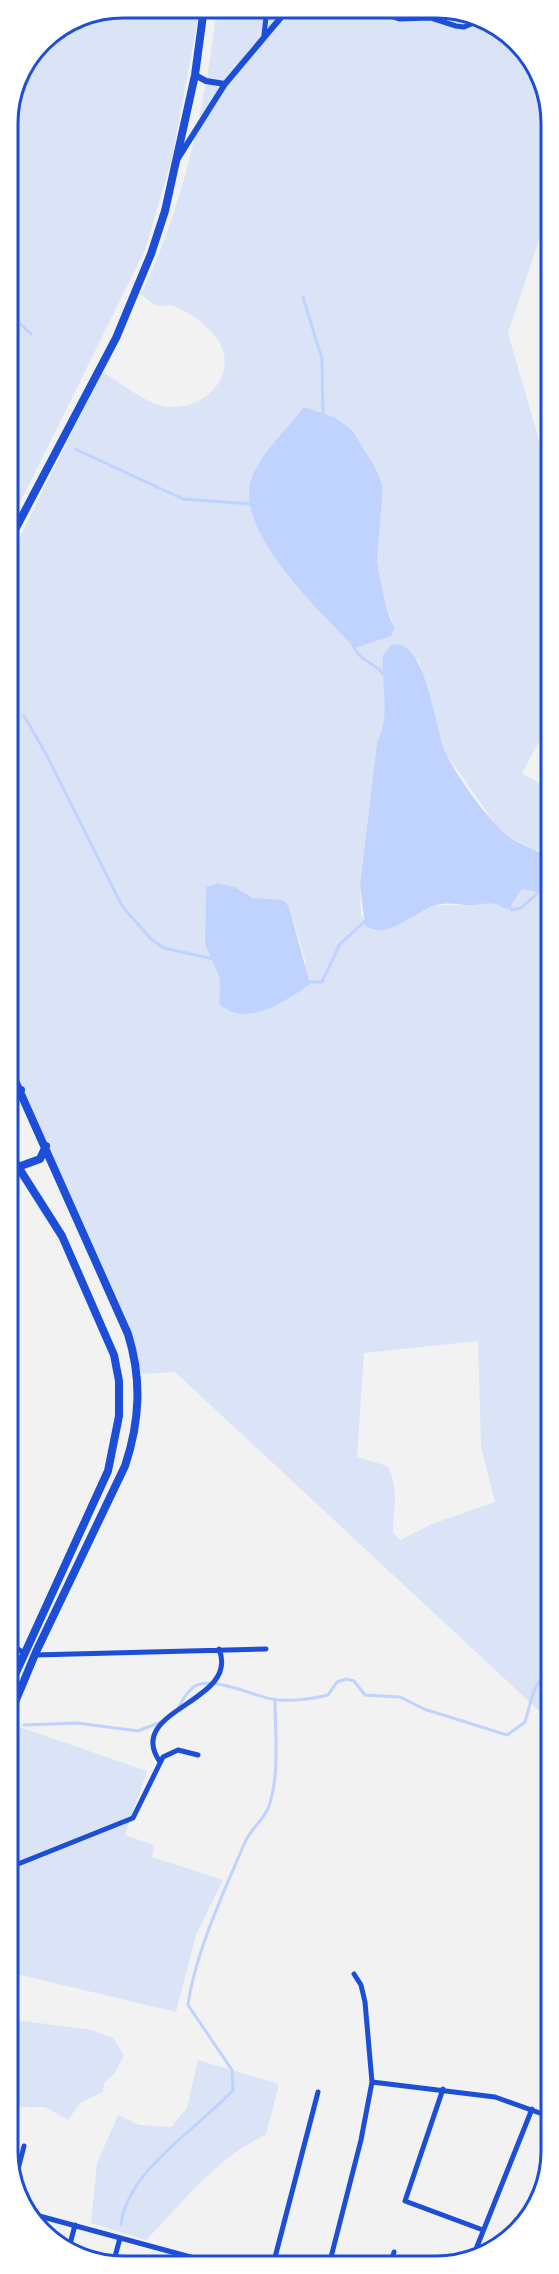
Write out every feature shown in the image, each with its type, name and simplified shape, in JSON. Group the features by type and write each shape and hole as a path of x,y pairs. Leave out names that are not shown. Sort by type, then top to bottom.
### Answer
{"main road":[{"path":"18,524 116,338 151,254 165,211 176,162 195,75 203,18"},
{"path":"18,1084 128,1334 137,1369 139,1396 134,1433 125,1466 34,1655 18,1694"},
{"path":"18,1667 108,1471 117,1435 120,1397 116,1361 104,1328 62,1236 18,1167 40,1160 46,1146"}],"street":[{"path":"264,35 266,18"},
{"path":"176,162 225,84 280,18"},
{"path":"396,18 431,18 464,27 471,24"},
{"path":"195,75 206,81 225,84"},
{"path":"18,1649 24,1653"},
{"path":"160,1762 154,1746 156,1730 168,1717 203,1693 221,1672 224,1661 219,1649"},
{"path":"34,1655 266,1649"},
{"path":"18,1864 133,1818 160,1762 172,1751 198,1755"},
{"path":"331,2256 361,2140 372,2082 365,2002 361,1985 354,1974"},
{"path":"372,2082 495,2097 541,2113"},
{"path":"443,2089 405,2201 483,2230"},
{"path":"275,2256 318,2092"},
{"path":"477,2247 532,2109"},
{"path":"19,2165 24,2146"},
{"path":"41,2216 186,2256"},
{"path":"71,2242 75,2225"},
{"path":"117,2255 120,2238"},
{"path":"393,2256 394,2252"}],"shaded area":[{"path":"123,18 198,18 172,158 145,250 18,507 18,116 29,76 49,49 64,36 83,26 102,20"},
{"path":"216,18 436,18 470,24 489,32 500,40 515,54 530,76 540,109 541,234 508,333 541,447 541,738 522,773 541,784 541,852 515,840 498,828 447,755 437,729 419,661 391,645 383,655 384,721 377,742 360,885 361,914 370,930 392,927 429,907 490,904 505,909 510,906 522,889 541,893 541,1713 175,1372 141,1374 131,1332 18,1078 18,541 102,372 148,401 163,406 178,407 192,404 205,397 222,377 225,364 223,350 211,331 185,311 172,305 154,304 141,294 156,261 181,191 206,80","holes":["304,407 334,417 352,430 375,467 383,487 377,562 386,607 393,621 382,637 355,647 286,570 262,462 270,448","218,883 255,898 289,907 306,963 291,997 264,1010 246,1014 228,1010 219,1004 220,979 205,943 206,887","478,1341 481,1447 495,1502 432,1524 400,1540 393,1532 395,1490 387,1466 357,1457 364,1353"]},
{"path":"18,1726 147,1771 125,1835 154,1845 152,1857 223,1880 196,1935 176,2012 18,1974"},
{"path":"18,2020 92,2030 113,2038 124,2055 115,2073 104,2083 103,2092 81,2102 68,2120 45,2107 18,2107"},
{"path":"198,2060 279,2084 266,2135 248,2144 216,2168 146,2240 91,2223 97,2163 118,2115 139,2125 171,2127 187,2108"}],"water":[{"path":"304,407 334,417 352,430 375,467 383,487 377,562 386,607 394,628 391,636 355,648 283,569 255,521 249,498 252,477 257,467"},
{"path":"397,644 408,649 416,659 429,691 446,753 466,787 505,834 541,853 541,893 522,889 510,907 505,909 494,904 445,904 422,911 402,923 382,930 373,930 365,925 360,885 377,742 385,711 383,655 391,645"},
{"path":"218,883 234,887 253,898 283,900 289,907 310,984 278,1004 253,1013 241,1014 230,1011 219,1004 220,979 205,944 206,887"}],"waterway":[{"path":"303,297 322,359 323,416"},
{"path":"18,322 31,334"},
{"path":"75,449 183,499 251,504"},
{"path":"352,643 360,656 384,675"},
{"path":"24,716 45,752 122,906 151,939 164,948 213,959"},
{"path":"505,904 512,910 521,908 540,891"},
{"path":"306,982 322,982 340,944 365,921"},
{"path":"178,1708 195,1686 203,1684 223,1685 272,1699 293,1700 328,1695 337,1682 346,1679 354,1681 365,1695 400,1697 424,1709 507,1735 525,1722 533,1693 541,1678"},
{"path":"121,2224 126,2204 150,2168 233,2090 232,2070 188,2005 197,1964 220,1900 246,1840 269,1806 276,1767 275,1700"},
{"path":"24,1725 77,1723 138,1731 161,1722"}]}
